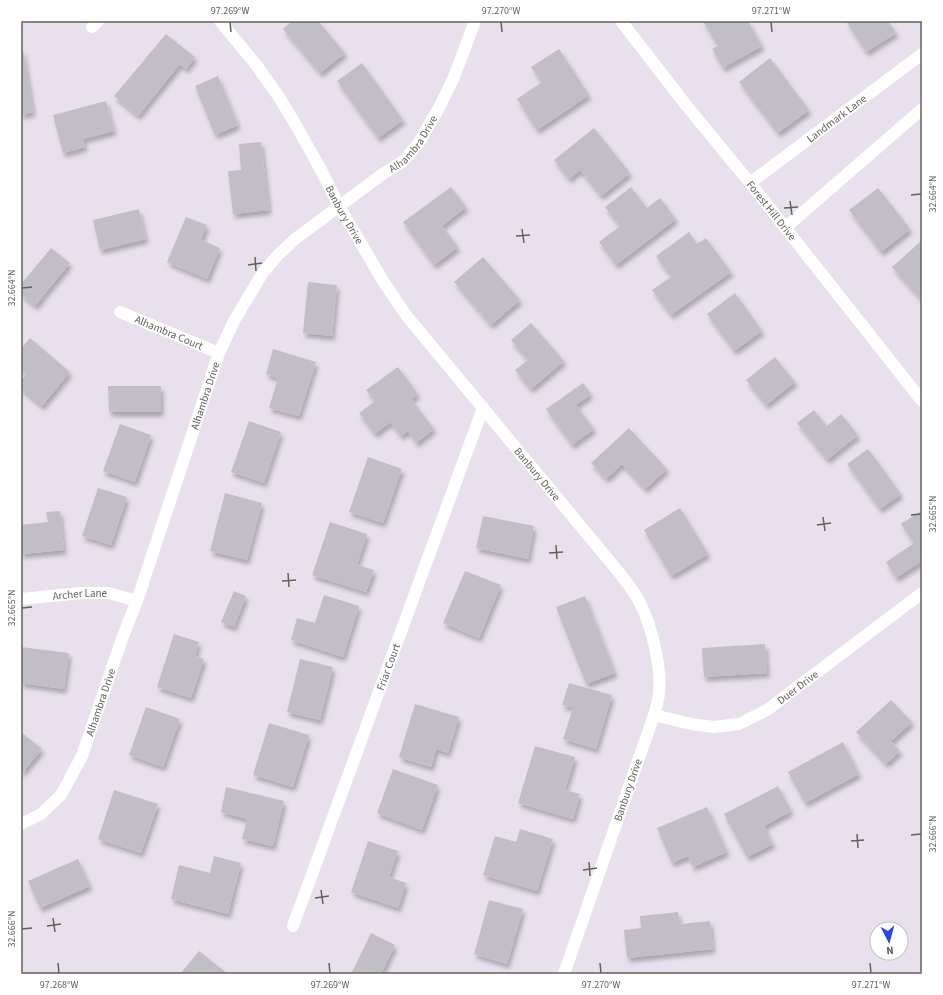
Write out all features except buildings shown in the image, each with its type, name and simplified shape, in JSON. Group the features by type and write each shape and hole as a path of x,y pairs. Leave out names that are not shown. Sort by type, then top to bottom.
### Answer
{"street":[{"name":"Banbury Drive","path":"220,21 257,66 279,97 321,170 339,206 383,281 406,315 628,585 640,603 653,638 659,671 659,694 654,715 564,974"},
{"name":"Alhambra Drive","path":"21,824 41,814 61,795 82,756 123,636 137,601 219,354 234,321 262,274 278,255 295,239 339,206 384,173 402,162 418,144 440,106 475,21"},
{"name":"Forest Hill Drive","path":"621,21 922,401"},
{"name":"Landmark Lane","path":"750,183 922,54"},
{"path":"785,228 922,109"},
{"name":"Alhambra Court","path":"120,312 219,354"},
{"name":"Friar Court","path":"293,926 483,408"},
{"name":"Archer Lane","path":"21,598 82,593 109,593 137,601"},
{"name":"Duer Drive","path":"654,715 714,728 739,724 767,710 922,593"}]}
